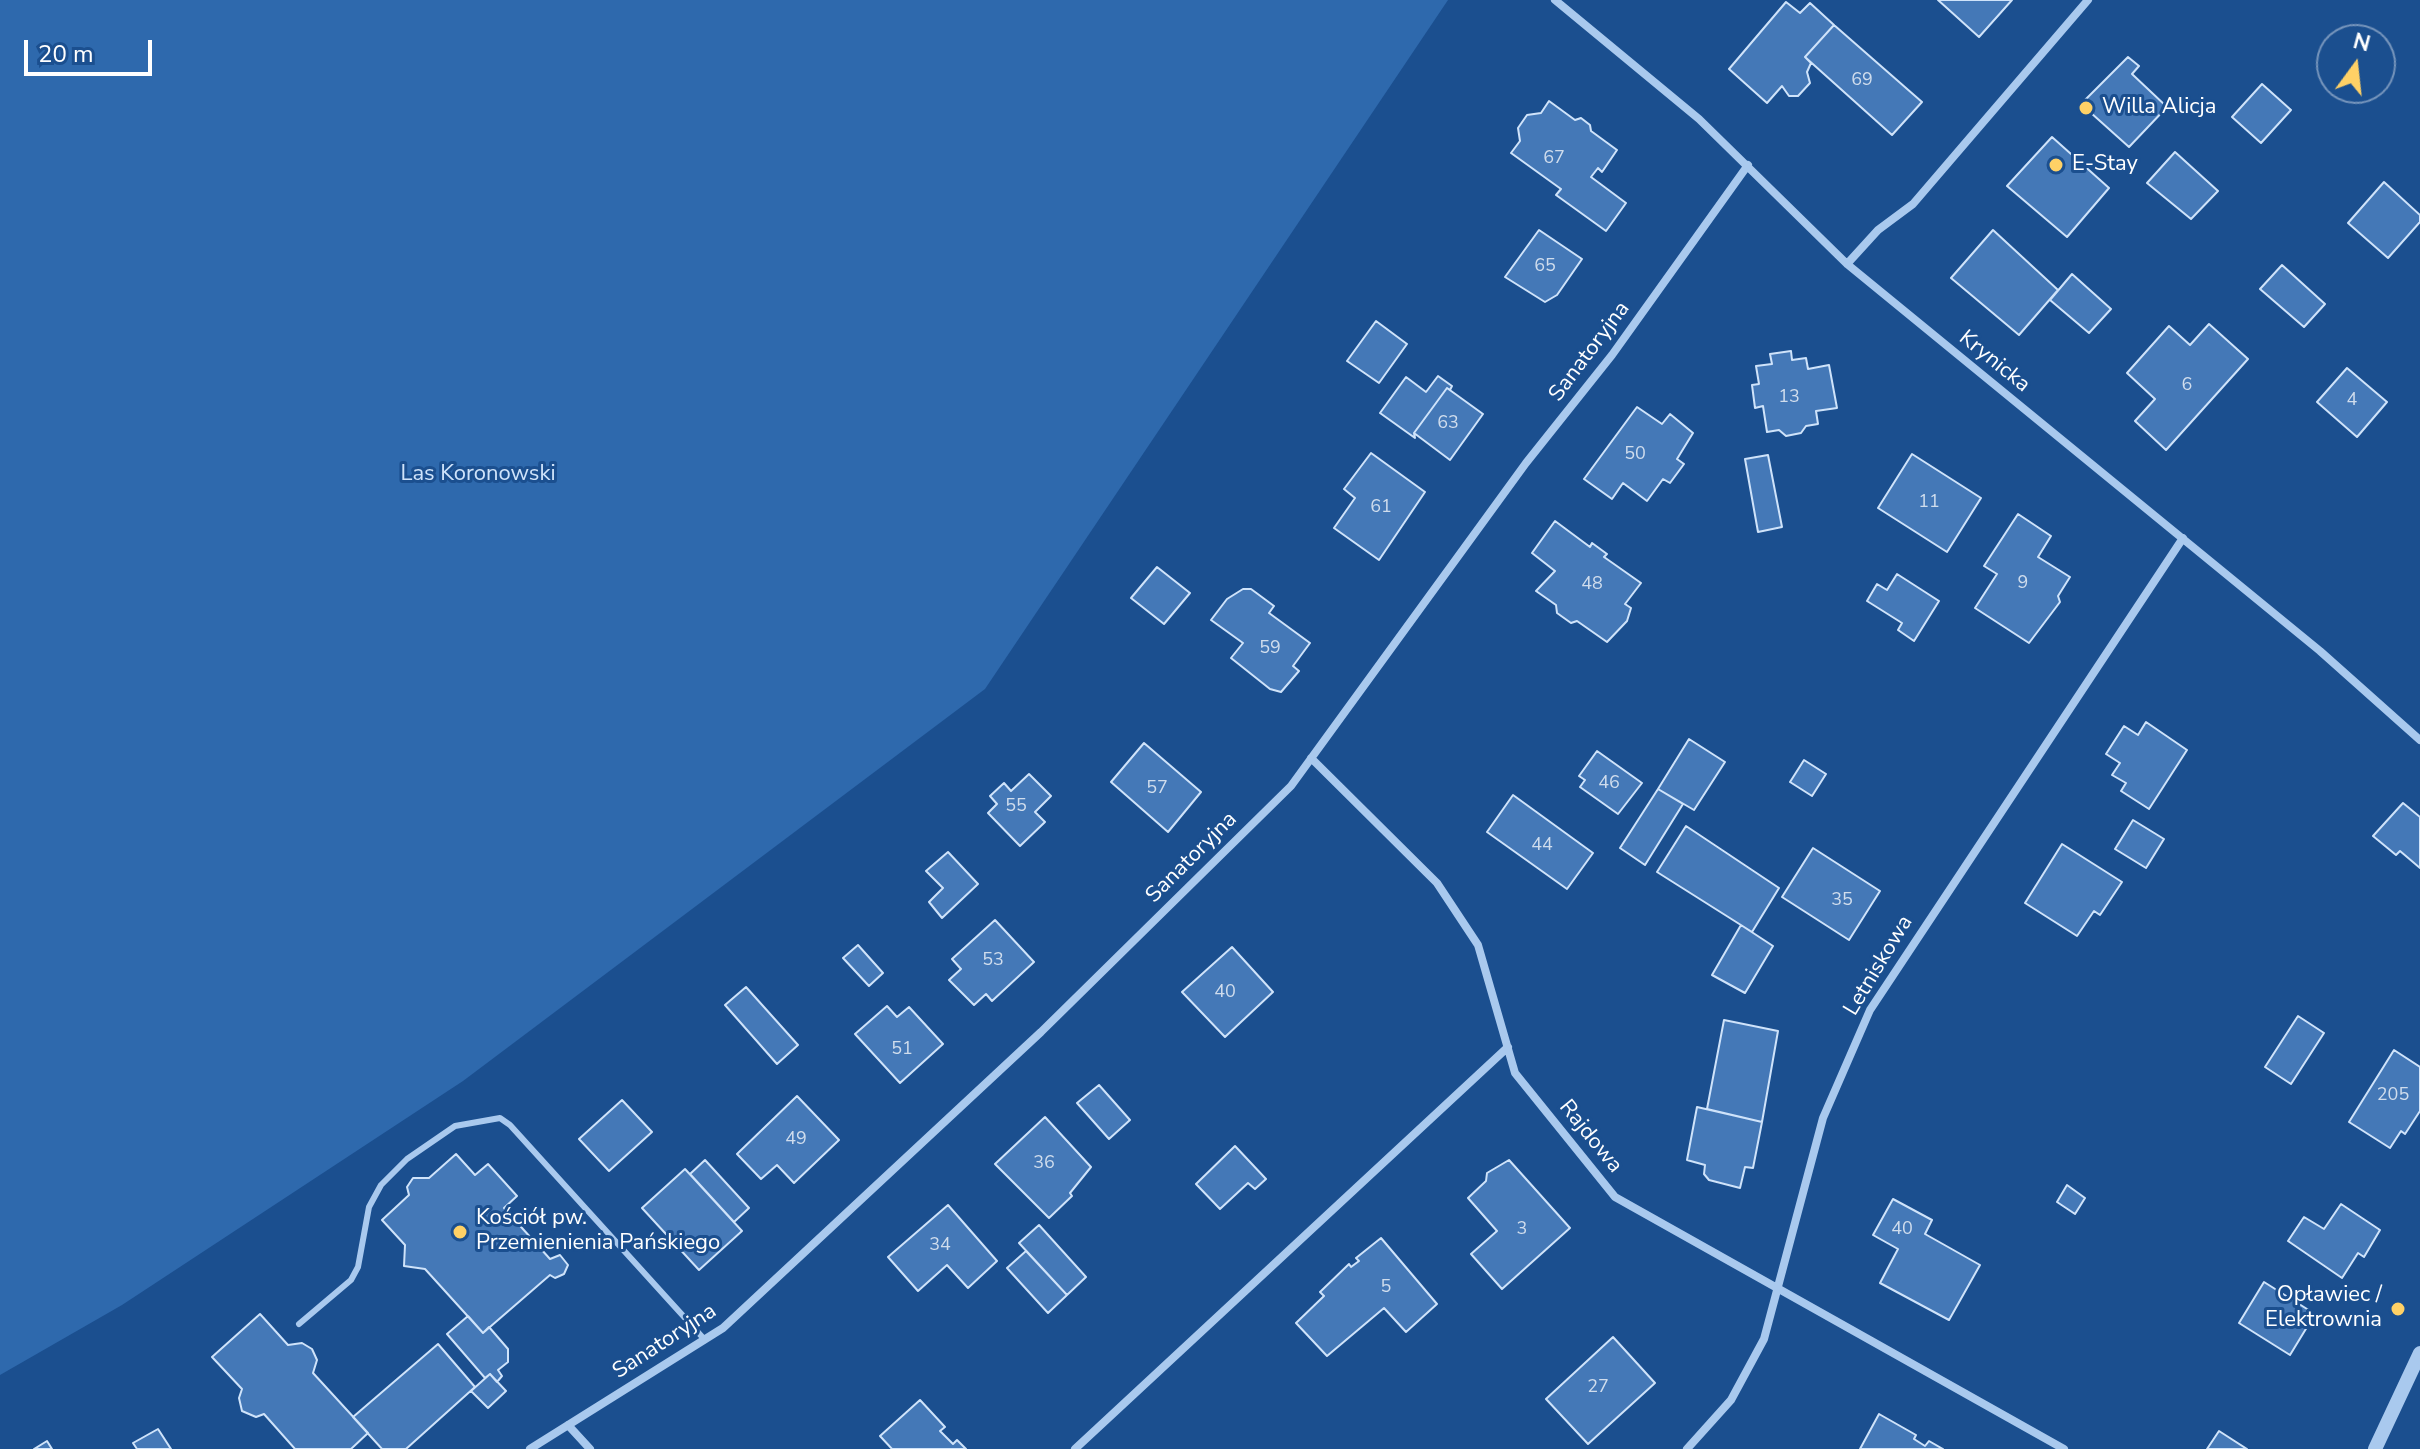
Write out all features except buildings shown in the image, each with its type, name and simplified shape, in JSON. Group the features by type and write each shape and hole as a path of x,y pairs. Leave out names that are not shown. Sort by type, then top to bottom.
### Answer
{"street":[{"name":"Krynicka","path":"1555,0 1662,87 1748,165 1847,264 2320,651 2420,740"},
{"path":"1847,264 1878,230 1913,204 2088,0"},
{"name":"Sanatoryjna","path":"530,1449 723,1328 1041,1032 1291,786 1526,463 1612,355 1748,165"},
{"name":"Letniskowa","path":"1687,1449 1731,1400 1764,1339 1823,1118 1870,1010 2183,538"},
{"name":"Rajdowa","path":"1311,758 1437,883 1478,945 1515,1073 1615,1197 2064,1449"},
{"path":"1075,1449 1508,1047"},
{"path":"2375,1449 2420,1353"},
{"path":"568,1425 590,1449"}],"lane":[{"path":"299,1324 351,1280 358,1267 369,1207 381,1185 407,1159 455,1126 500,1118 510,1125 705,1340"}],"green space":[{"name":"Las Koronowski","path":"0,0 1448,0 985,689 463,1081 122,1305 0,1375"}],"place":[{"name":"Willa Alicja","path":"2086,108"},
{"name":"E-Stay","path":"2056,165"},
{"name":"Kościół pw. Przemienienia Pańskiego","path":"460,1232"},
{"name":"Opławiec / Elektrownia","path":"2398,1309"}]}
